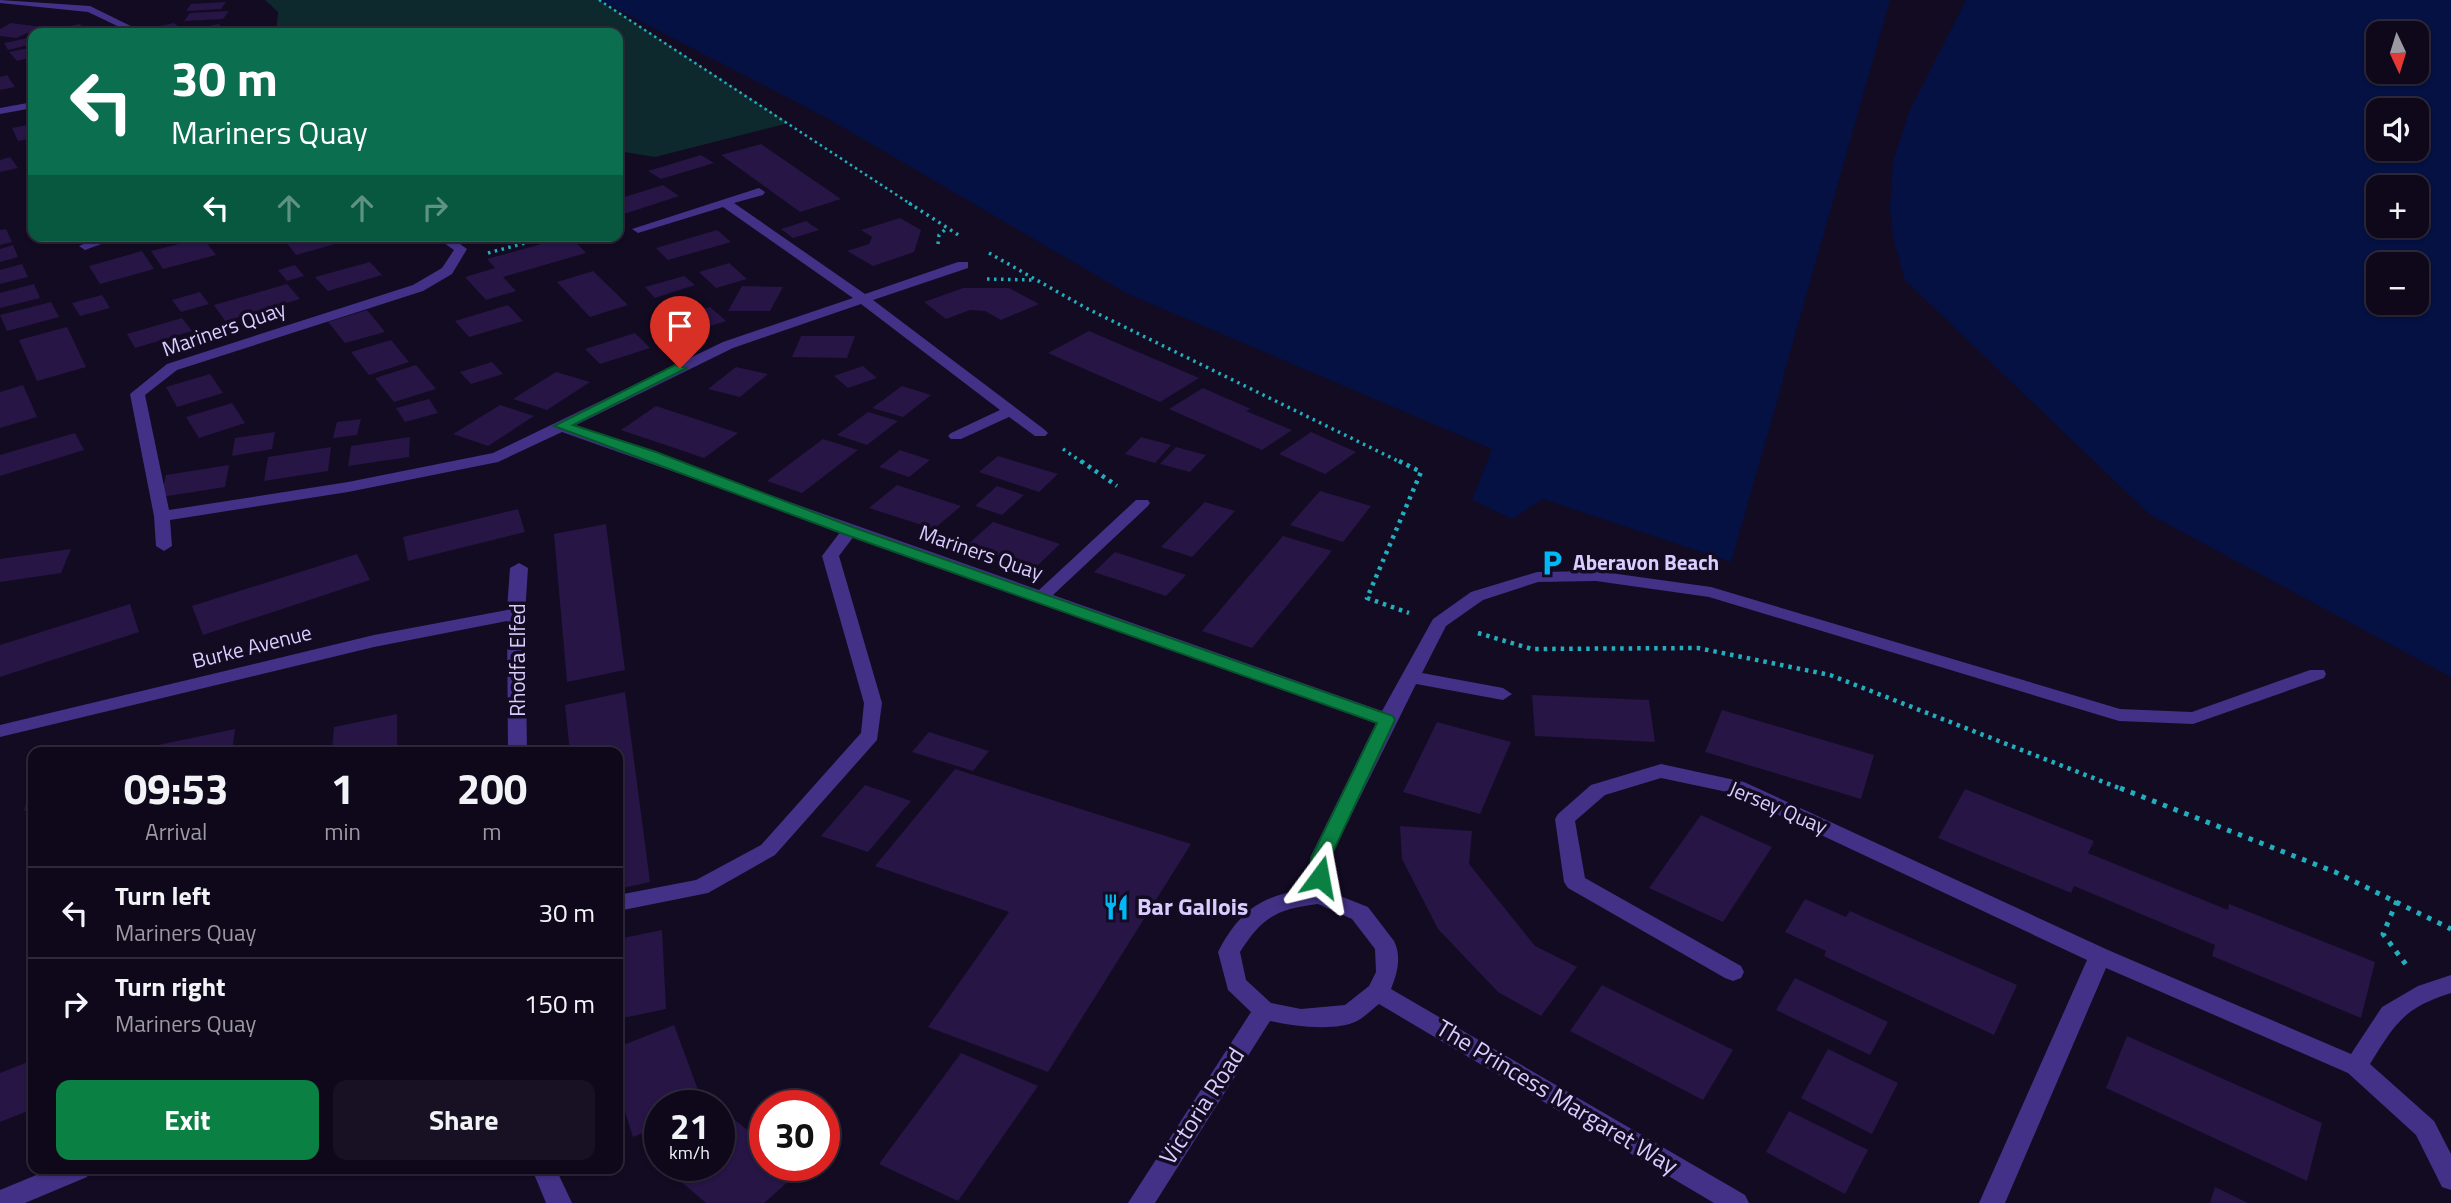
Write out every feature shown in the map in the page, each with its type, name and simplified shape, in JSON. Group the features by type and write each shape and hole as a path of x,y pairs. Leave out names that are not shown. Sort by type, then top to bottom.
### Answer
{"street":[{"path":"0,0 90,9 130,28"},
{"path":"90,9 107,0"},
{"path":"0,111 28,106"},
{"path":"638,229 727,204 759,192"},
{"path":"727,204 863,299 1008,412 1040,433"},
{"path":"85,246 98,242"},
{"path":"447,271 461,249 450,242"},
{"path":"162,516 348,487 498,457 728,345 963,265"},
{"name":"Mariners Quay","path":"164,546 162,516 137,394 172,367 418,288 447,271"},
{"path":"956,436 1008,412"},
{"name":"Mariners Quay","path":"561,426 650,455 850,531 1387,720"},
{"path":"1040,598 1142,503"},
{"path":"623,902 701,887 768,850 870,735 873,703 830,556 850,531"},
{"name":"Rhodfa Elfed","path":"518,747 516,614 519,568"},
{"path":"1319,896 1320,858 1387,720 1439,623 1477,596 1537,577 1596,576 1712,592 2119,715 2193,718 2317,674"},
{"name":"Burke Avenue","path":"0,731 374,641 516,614"},
{"path":"1412,677 1503,694"},
{"name":"Jersey Quay","path":"1732,972 1575,883 1565,819 1598,790 1661,771 1737,787 2100,956 2356,1066 2425,1128 2451,1179"},
{"path":"1319,896 1360,913 1385,947 1387,972 1378,992 1350,1014 1301,1018 1264,1011 1236,984 1229,952 1245,924 1278,901 1319,896"},
{"path":"1992,1203 2100,956"},
{"path":"2356,1066 2390,1013 2426,992 2451,984"},
{"name":"The Princess Margaret Way","path":"1378,992 1736,1203"},
{"name":"Victoria Road","path":"1141,1203 1264,1011"},
{"path":"0,1202 66,1174"},
{"path":"546,1174 559,1203"}],"path":[{"path":"599,0 969,241"},
{"path":"447,271 493,251 528,242"},
{"path":"980,248 1086,307 1421,472 1367,598 1439,623 1532,649 1698,648 1829,675 2334,872 2451,929"},
{"path":"1040,433 1142,503"},
{"path":"2397,901 2383,934 2426,992"}],"green space":[{"path":"265,0 599,0 789,123 655,157 623,152 623,28 276,28 278,12"}],"shaded area":[{"path":"599,0 2451,0 2451,677 2149,514 1911,403 1784,377 1731,562 1543,499 1512,519 1472,500 1492,449 1128,294 827,118"}],"pier":[{"path":"1890,0 1966,0 1909,112 1893,162 1890,207 1893,237 1905,280 2149,514 1911,403 1783,377"}],"building":[{"path":"226,2 221,9 186,11 191,4"},
{"path":"229,11 223,19 184,21 190,13"},
{"path":"11,23 42,27 28,28 28,33 16,38 0,36 0,29"},
{"path":"174,23 180,28 151,28"},
{"path":"79,24 86,28 61,28"},
{"path":"219,24 221,28 198,28"},
{"path":"28,38 28,45 8,50 4,43"},
{"path":"28,48 28,58 17,61 9,52"},
{"path":"7,75 15,87 0,90 0,77"},
{"path":"28,125 28,139 18,141 12,128"},
{"path":"761,144 841,199 800,212 721,155"},
{"path":"701,155 714,163 661,179 648,171"},
{"path":"10,157 18,168 0,172 0,160"},
{"path":"663,185 679,196 623,214 623,197"},
{"path":"900,218 921,230 914,252 873,266 847,251 869,244 872,237 861,230"},
{"path":"806,221 819,230 793,238 781,229"},
{"path":"6,229 12,242 0,245 0,230"},
{"path":"717,230 731,242 668,260 656,248"},
{"path":"187,242 206,242 216,255 163,269 151,251"},
{"path":"286,242 335,244 296,255"},
{"path":"548,242 576,242 586,253 503,277 516,291 486,300 465,277 495,268 487,259"},
{"path":"13,245 18,257 0,262 0,249"},
{"path":"142,251 154,269 100,284 89,266"},
{"path":"370,262 382,275 328,291 315,277"},
{"path":"729,263 747,279 716,288 699,272"},
{"path":"22,264 28,277 0,284 0,270"},
{"path":"295,265 304,276 287,281 278,270"},
{"path":"593,271 628,305 590,317 557,282"},
{"path":"684,276 695,285 655,298 645,287"},
{"path":"34,284 40,298 0,308 0,293"},
{"path":"287,284 300,299 225,321 214,305"},
{"path":"742,286 783,287 770,311 728,311"},
{"path":"963,288 1009,288 1039,304 1001,320 985,311 970,310 946,319 924,302"},
{"path":"200,292 209,304 181,312 172,300"},
{"path":"102,295 110,308 80,316 72,303"},
{"path":"51,302 59,317 7,331 0,315"},
{"path":"508,305 523,321 469,337 455,321"},
{"path":"710,307 726,321 678,336 662,321"},
{"path":"367,310 385,332 345,343 328,322"},
{"path":"182,318 192,331 135,348 127,334"},
{"path":"67,327 86,367 37,381 19,340"},
{"path":"1089,331 1199,378 1160,402 1048,353"},
{"path":"635,333 650,348 600,364 585,349"},
{"path":"801,336 855,336 847,358 792,357"},
{"path":"391,340 409,362 369,375 351,352"},
{"path":"492,362 503,374 471,384 460,372"},
{"path":"416,365 436,389 394,402 375,378"},
{"path":"863,366 877,378 848,388 834,376"},
{"path":"736,367 768,374 740,397 708,389"},
{"path":"556,372 590,382 547,410 513,399"},
{"path":"210,374 223,393 177,407 166,387"},
{"path":"23,385 37,417 0,428 0,392"},
{"path":"902,386 931,395 903,417 872,408"},
{"path":"1203,388 1251,409 1246,411 1292,430 1262,450 1169,409"},
{"path":"429,399 438,413 405,422 396,408"},
{"path":"232,403 245,423 199,438 186,417"},
{"path":"500,405 534,416 488,446 453,434"},
{"path":"656,406 738,433 704,458 621,430"},
{"path":"868,412 898,421 867,445 837,435"},
{"path":"361,419 357,435 333,438 337,422"},
{"path":"275,432 272,449 232,456 235,438"},
{"path":"1311,432 1356,452 1325,474 1279,454"},
{"path":"75,433 84,450 0,476 0,455"},
{"path":"410,437 409,457 348,466 351,446"},
{"path":"1141,437 1171,445 1155,463 1125,454"},
{"path":"823,439 858,450 802,493 767,481"},
{"path":"331,447 328,471 264,481 268,457"},
{"path":"1176,447 1206,455 1190,472 1160,464"},
{"path":"900,450 930,460 909,477 879,467"},
{"path":"998,456 1058,474 1039,492 979,472"},
{"path":"229,465 225,487 161,497 166,475"},
{"path":"897,485 961,506 934,529 869,508"},
{"path":"997,486 1024,495 1002,515 975,506"},
{"path":"1320,491 1371,506 1343,542 1290,525"},
{"path":"1205,502 1235,511 1192,557 1161,547"},
{"path":"518,509 525,532 408,561 403,537"},
{"path":"993,522 1060,544 1034,569 966,546"},
{"path":"606,524 625,670 567,682 554,534"},
{"path":"1283,536 1332,551 1252,648 1202,631"},
{"path":"71,549 61,573 0,582 0,559"},
{"path":"1115,552 1186,575 1166,596 1094,572"},
{"path":"357,554 370,580 203,635 192,606"},
{"path":"130,604 139,632 0,677 0,645"},
{"path":"625,692 650,882 623,888 623,747 569,747 565,705"},
{"path":"1532,695 1649,700 1655,742 1535,736"},
{"path":"1722,710 1874,755 1861,799 1705,752"},
{"path":"397,714 397,747 332,747 334,727"},
{"path":"1437,722 1511,742 1480,814 1403,792"},
{"path":"235,729 233,747 148,747"},
{"path":"929,732 989,751 973,771 912,752"},
{"path":"955,769 1191,844 1048,1072 928,1027 1009,912 875,866"},
{"path":"865,785 911,801 868,852 821,836"},
{"path":"1965,789 2094,841 2088,853 2228,910 2229,904 2375,962 2361,1018 2212,956 2215,945 2074,886 2071,893 1938,838"},
{"path":"1701,815 1772,847 1723,922 1649,888"},
{"path":"1400,826 1472,831 1469,864 1535,946 1577,967 1541,1016 1498,992 1438,929 1402,859"},
{"path":"1805,899 1846,917 1850,911 2017,985 1994,1035 1824,956 1826,951 1785,932"},
{"path":"662,930 666,1009 623,1018 623,938"},
{"path":"1795,978 1888,1022 1870,1055 1776,1010"},
{"path":"1602,985 1733,1050 1703,1100 1570,1031"},
{"path":"674,1025 698,1090 644,1090 644,1133 633,1137 623,1106 623,1045"},
{"path":"2127,1036 2322,1123 2307,1181 2106,1088"},
{"path":"1828,1049 1898,1083 1872,1134 1801,1098"},
{"path":"961,1053 1038,1086 958,1201 879,1164"},
{"path":"28,1062 28,1111 0,1122 0,1073"},
{"path":"1789,1111 1868,1150 1845,1194 1766,1152"},
{"path":"735,1120 749,1131 749,1181 789,1181 764,1203 706,1203 680,1181 735,1181"},
{"path":"2215,1187 2248,1203 2210,1203"}],"place":[{"name":"Aberavon Beach","path":"1552,563"},
{"name":"Bar Gallois","path":"1116,907"}],"route":[{"path":"680,368 561,426 650,455 850,531 1387,720 1320,858 1320,877"}]}
